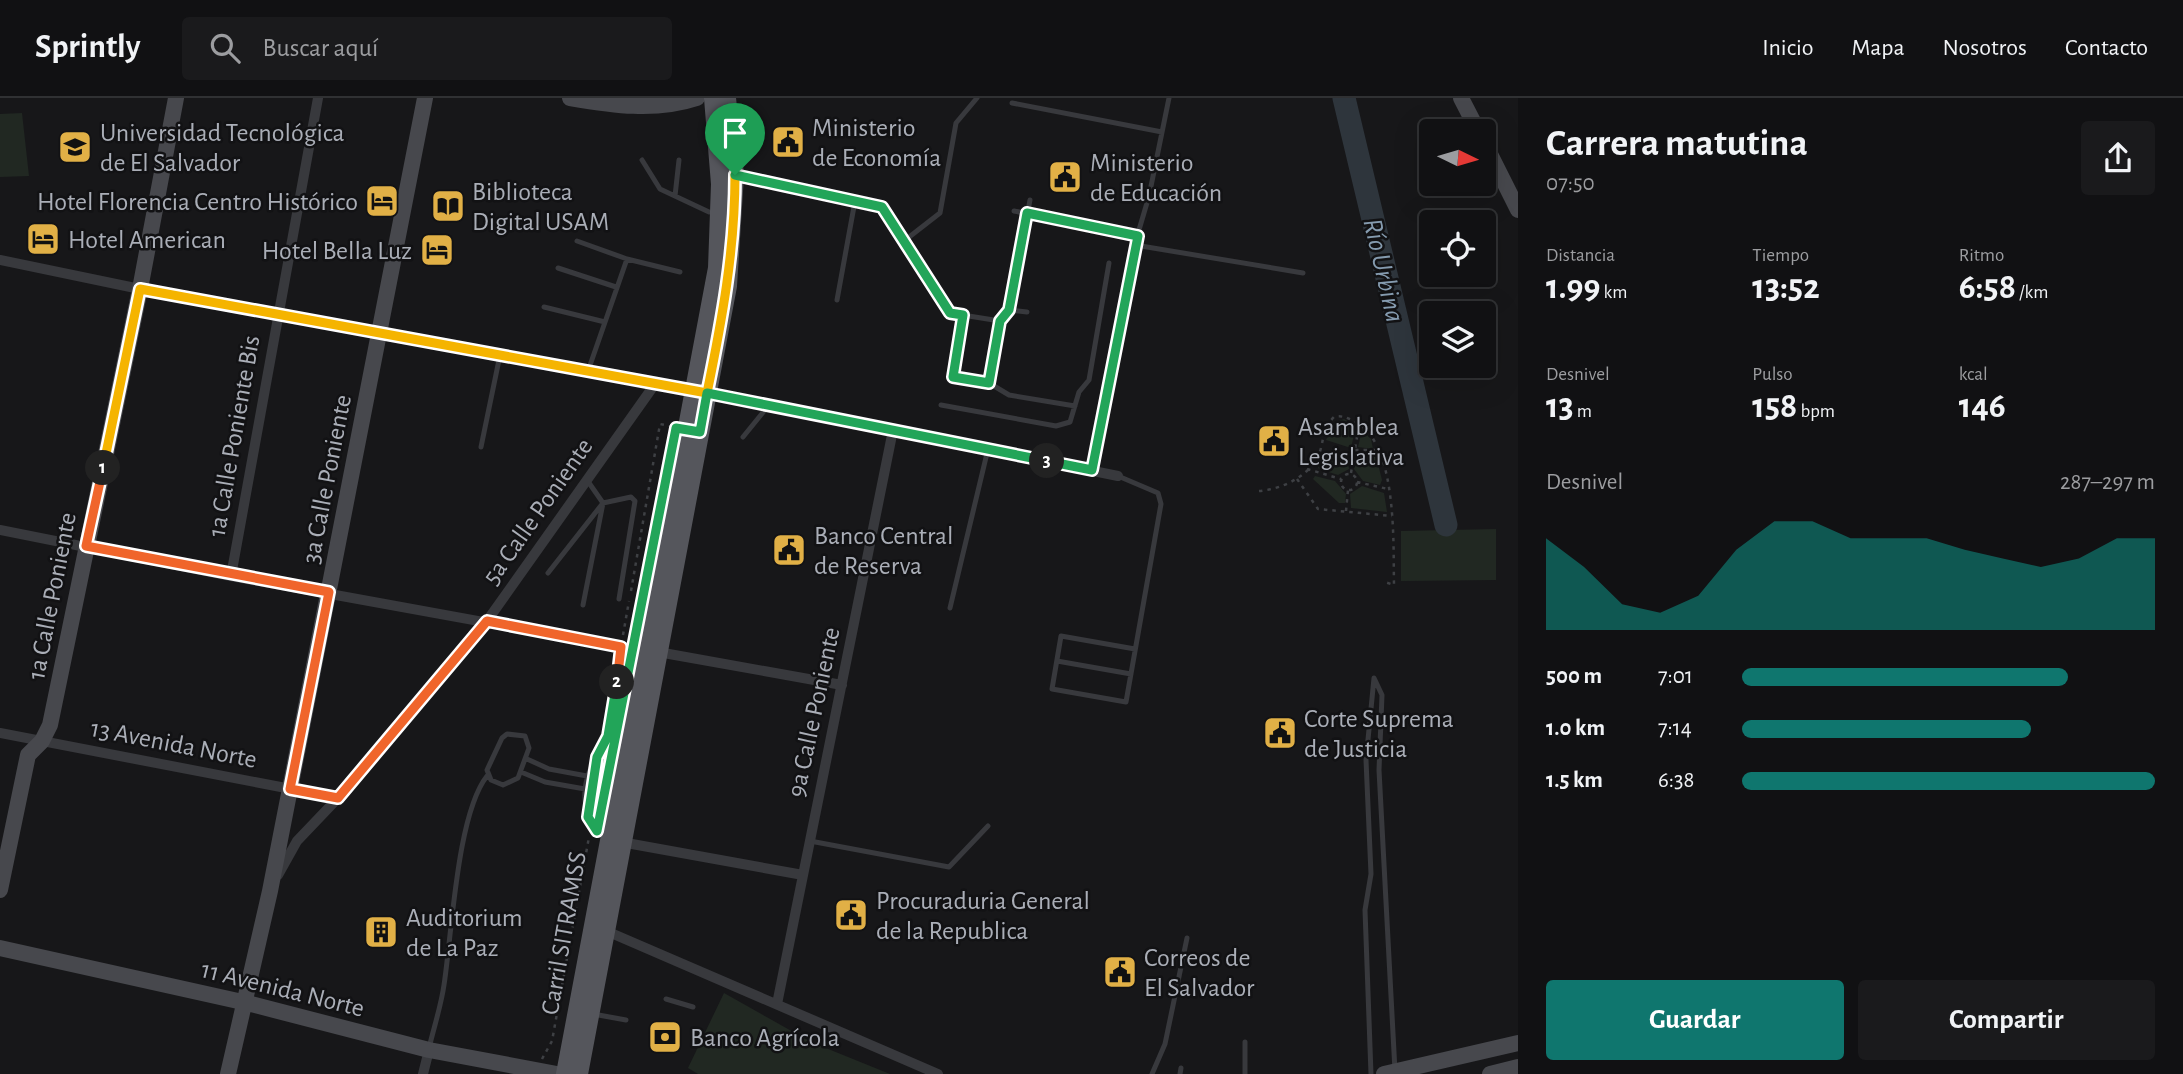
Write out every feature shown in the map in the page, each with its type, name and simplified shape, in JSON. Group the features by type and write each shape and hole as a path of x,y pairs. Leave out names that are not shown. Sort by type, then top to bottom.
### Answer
{"main road":[{"name":"1a Calle Poniente","path":"0,890 28,755 42,741 50,725 140,289 176,98"},
{"name":"3a Calle Poniente","path":"228,1074 247,1003 270,891 425,98"},
{"path":"570,98 668,105 697,98"},
{"path":"579,1074 658,652 695,391 709,212 704,98"},
{"name":"Carril SITRAMSS","path":"565,1074 681,429 695,391 717,268 720,153 713,98"},
{"path":"695,391 728,286 735,216 735,175 727,98"},
{"path":"1461,98 1472,119"},
{"path":"1496,164 1517,203"},
{"path":"555,1074 592,824 614,742 626,648 681,429"},
{"name":"11 Avenida Norte","path":"0,948 247,1003 429,1050 555,1074"},
{"path":"1391,1073 1518,1044"},
{"path":"1494,1073 1518,1067"},
{"path":"1494,1073 1516,1074"}],"street":[{"name":"1a Calle Poniente Bis","path":"231,576 318,98"},
{"path":"0,260 277,315 769,405 1118,476"},
{"name":"5a Calle Poniente","path":"270,891 297,841 338,798 487,621 655,384"},
{"name":"9a Calle Poniente","path":"777,1004 893,430"},
{"path":"0,530 231,576 626,648"},
{"path":"658,652 842,685"},
{"name":"13 Avenida Norte","path":"0,733 338,798"},
{"path":"621,842 803,875"},
{"path":"604,930 938,1074"},
{"path":"423,1074 429,1050"}],"lane":[{"path":"904,241 940,213 956,123 977,98"},
{"path":"1092,470 1135,244 1169,99 1159,98"},
{"path":"1012,103 1162,132"},
{"path":"642,160 657,186 709,212"},
{"path":"675,195 679,160"},
{"path":"735,175 882,207 950,313 1000,321"},
{"path":"989,383 1000,321 1009,310 1030,200"},
{"path":"837,300 855,201"},
{"path":"1014,211 1138,236"},
{"path":"577,241 627,259 680,272"},
{"path":"1135,244 1303,273"},
{"path":"588,371 627,259"},
{"path":"941,405 1059,426 1072,421 1079,392 1089,380 1109,263"},
{"path":"558,268 616,287"},
{"path":"544,307 605,322"},
{"path":"1009,310 1027,312"},
{"path":"963,315 953,377 989,383 1009,395 1075,406"},
{"path":"481,447 500,355"},
{"path":"743,437 769,405"},
{"path":"950,608 988,449"},
{"path":"1118,476 1158,493 1160,498 1131,674 1126,702 1052,689 1061,636 1135,649"},
{"path":"583,605 603,503 587,480"},
{"path":"548,573 603,503 631,497 635,500 619,598"},
{"path":"1057,661 1131,674"},
{"path":"1371,1074 1365,910 1371,874 1366,760 1374,678 1382,695 1379,770 1391,1073"},
{"path":"429,1050 443,994 466,828 476,791 487,776 488,767 502,738 508,734 521,734 528,740 527,759 521,772 507,785 495,783 487,776"},
{"path":"592,824 585,789 587,776 597,757 614,742"},
{"path":"527,759 549,769 587,776"},
{"path":"521,772 545,782 585,789"},
{"path":"810,841 949,867 988,826"},
{"path":"1152,1074 1164,1044 1187,938"},
{"path":"666,999 693,1007"},
{"path":"590,1013 626,1020"},
{"path":"1245,1042 1245,1074"}],"path":[{"path":"1259,491 1283,487 1297,479 1318,456 1323,434 1332,419 1342,416 1359,424 1370,434 1379,450 1388,489 1392,516 1394,584 1385,582"},
{"path":"1359,424 1351,473 1357,482 1388,489"},
{"path":"597,757 608,736 626,648 660,425 681,429"},
{"path":"1354,450 1379,450"},
{"path":"1307,469 1341,479 1351,473"},
{"path":"1297,479 1318,509 1392,516"},
{"path":"1341,479 1342,487 1348,490"},
{"path":"1346,512 1348,490 1357,482"},
{"path":"535,1070 552,1041 592,824"}],"shaded area":[{"path":"22,113 29,176 0,177 0,114"},
{"path":"1344,419 1356,426 1351,448 1326,440 1334,423"},
{"path":"1362,430 1371,439 1373,449 1358,447"},
{"path":"1375,452 1382,480 1380,485 1363,481 1354,469 1358,453"},
{"path":"1323,457 1348,464 1349,469 1338,475 1319,469 1317,465"},
{"path":"1315,476 1335,481 1346,494 1345,503 1339,503 1313,479"},
{"path":"1362,486 1384,493 1387,512 1351,508 1350,494"},
{"path":"1496,529 1496,580 1401,581 1401,531"},
{"path":"724,993 811,1042 890,1074 698,1074 688,1068"}],"waterway":[{"name":"Río Urbina","path":"1344,98 1446,525"}],"place":[{"name":"Ministerio de Economía","path":"788,142"},
{"name":"Universidad Tecnológica de El Salvador","path":"75,147"},
{"name":"Ministerio de Educación","path":"1065,177"},
{"name":"Hotel Florencia Centro Histórico","path":"382,201"},
{"name":"Biblioteca Digital USAM","path":"448,206"},
{"name":"Hotel American","path":"43,239"},
{"name":"Hotel Bella Luz","path":"437,250"},
{"name":"Asamblea Legislativa","path":"1274,441"},
{"name":"Banco Central de Reserva","path":"789,550"},
{"name":"Corte Suprema de Justicia","path":"1280,733"},
{"name":"Procuraduria General de la Republica","path":"851,915"},
{"name":"Auditorium de La Paz","path":"381,932"},
{"name":"Correos de El Salvador","path":"1120,972"},
{"name":"Banco Agrícola","path":"665,1037"}],"route":[{"path":"735,175 735,216 728,286 707,393 140,289 86,546 231,576 329,592 290,789 338,798 487,621 621,647 608,736 597,757 588,817 597,831 676,428 700,432 707,393 1092,470 1131,257 1138,236 1027,213 1009,310 1000,321 989,383 953,377 963,315 950,313 882,207 735,175"}]}
